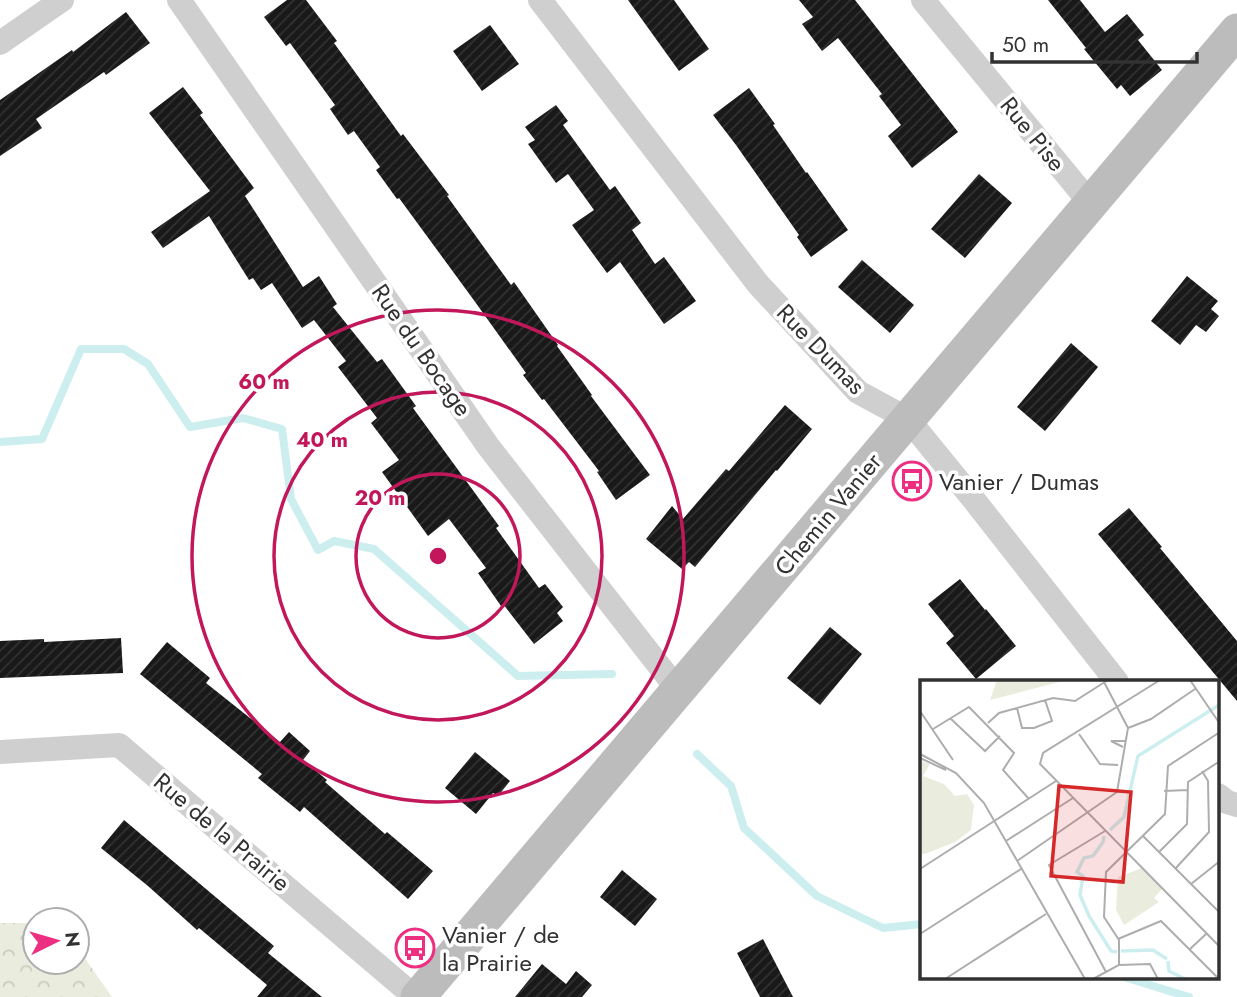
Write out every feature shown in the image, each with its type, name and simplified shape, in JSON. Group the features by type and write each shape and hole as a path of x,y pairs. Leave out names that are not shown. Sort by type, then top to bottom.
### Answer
{"street":[{"path":"0,43 62,0"},
{"name":"Rue du Bocage","path":"179,0 488,446 678,690"},
{"name":"Rue Dumas","path":"540,0 758,284 858,392 908,419 1115,680"},
{"name":"Rue Pise","path":"923,0 1091,204"},
{"name":"Chemin Vanier","path":"417,997 1237,31"},
{"name":"Rue de la Prairie","path":"0,752 119,745 417,997"},
{"path":"1220,797 1237,805"}],"green space":[{"path":"0,923 21,923 21,976 91,976 91,967 112,997 0,997"}],"building":[{"path":"287,0 306,0 401,136 403,134 449,195 447,196 511,285 514,282 591,396 650,475 616,500 597,472 599,471 523,375 526,373 473,299 376,170 380,167 354,131 348,135 330,109 335,105 290,43 286,46 264,17"},
{"path":"628,0 674,0 709,49 679,71"},
{"path":"799,0 855,0 958,132 912,168 888,136 901,125 879,96 882,94 838,38 822,51 802,24 813,17"},
{"path":"1048,0 1080,0 1105,32 1127,14 1144,35 1138,40 1162,70 1130,96 1121,85 1117,89"},
{"path":"126,12 150,43 106,75 104,72 36,119 42,128 0,156 0,100 72,50 73,52"},
{"path":"490,25 519,64 482,91 453,51"},
{"path":"183,87 203,113 200,115 254,188 245,196 303,287 319,276 337,304 333,307 377,362 382,359 416,406 413,408 499,526 496,528 539,588 545,584 563,607 557,613 563,621 534,644 503,604 501,606 478,573 486,568 449,519 428,536 382,472 399,460 371,423 377,418 338,367 346,361 314,320 302,328 272,283 261,290 253,278 249,280 209,216 163,248 151,232 210,191 149,113"},
{"path":"749,88 848,230 811,257 797,237 799,235 713,115"},
{"path":"556,105 568,121 563,125 610,190 615,186 641,223 632,230 655,264 664,257 696,301 664,324 620,262 607,273 572,225 594,210 568,174 556,183 528,144 535,140 525,127"},
{"path":"979,174 1012,203 965,258 931,229"},
{"path":"862,260 914,305 890,333 838,287"},
{"path":"1187,276 1218,301 1211,309 1219,316 1206,332 1196,325 1180,345 1151,321"},
{"path":"1071,343 1098,367 1045,431 1017,407"},
{"path":"785,405 812,429 695,567 689,562 682,569 646,539 672,506 683,519 726,469 729,471"},
{"path":"1129,508 1162,547 1160,548 1237,641 1237,701 1220,680 1098,534"},
{"path":"960,579 1016,646 976,679 946,643 954,636 928,604"},
{"path":"830,627 862,654 820,705 787,678"},
{"path":"121,638 123,673 0,678 0,641"},
{"path":"167,642 210,678 206,683 280,742 289,732 310,751 303,760 327,780 325,782 433,871 408,899 304,807 300,812 258,778 262,774 140,674"},
{"path":"475,752 510,781 498,796 493,793 476,814 445,788"},
{"path":"124,820 274,946 268,953 322,997 257,997 267,985 199,928 197,930 101,848"},
{"path":"622,870 657,899 635,926 600,897"},
{"path":"763,939 793,997 760,997 737,953"},
{"path":"542,964 566,984 576,971 592,985 582,997 515,997"}],"waterway":[{"path":"0,442 42,439 81,349 124,349 148,364 190,427 243,418 282,429 291,499 318,550 334,541 374,549 518,676 612,674"},
{"path":"697,754 731,786 744,828 817,896 883,928 920,924"},
{"path":"1130,979 1189,997"}],"place":[{"name":"Vanier / Dumas","path":"912,481"},
{"name":"Vanier / de la Prairie","path":"415,948"}]}
